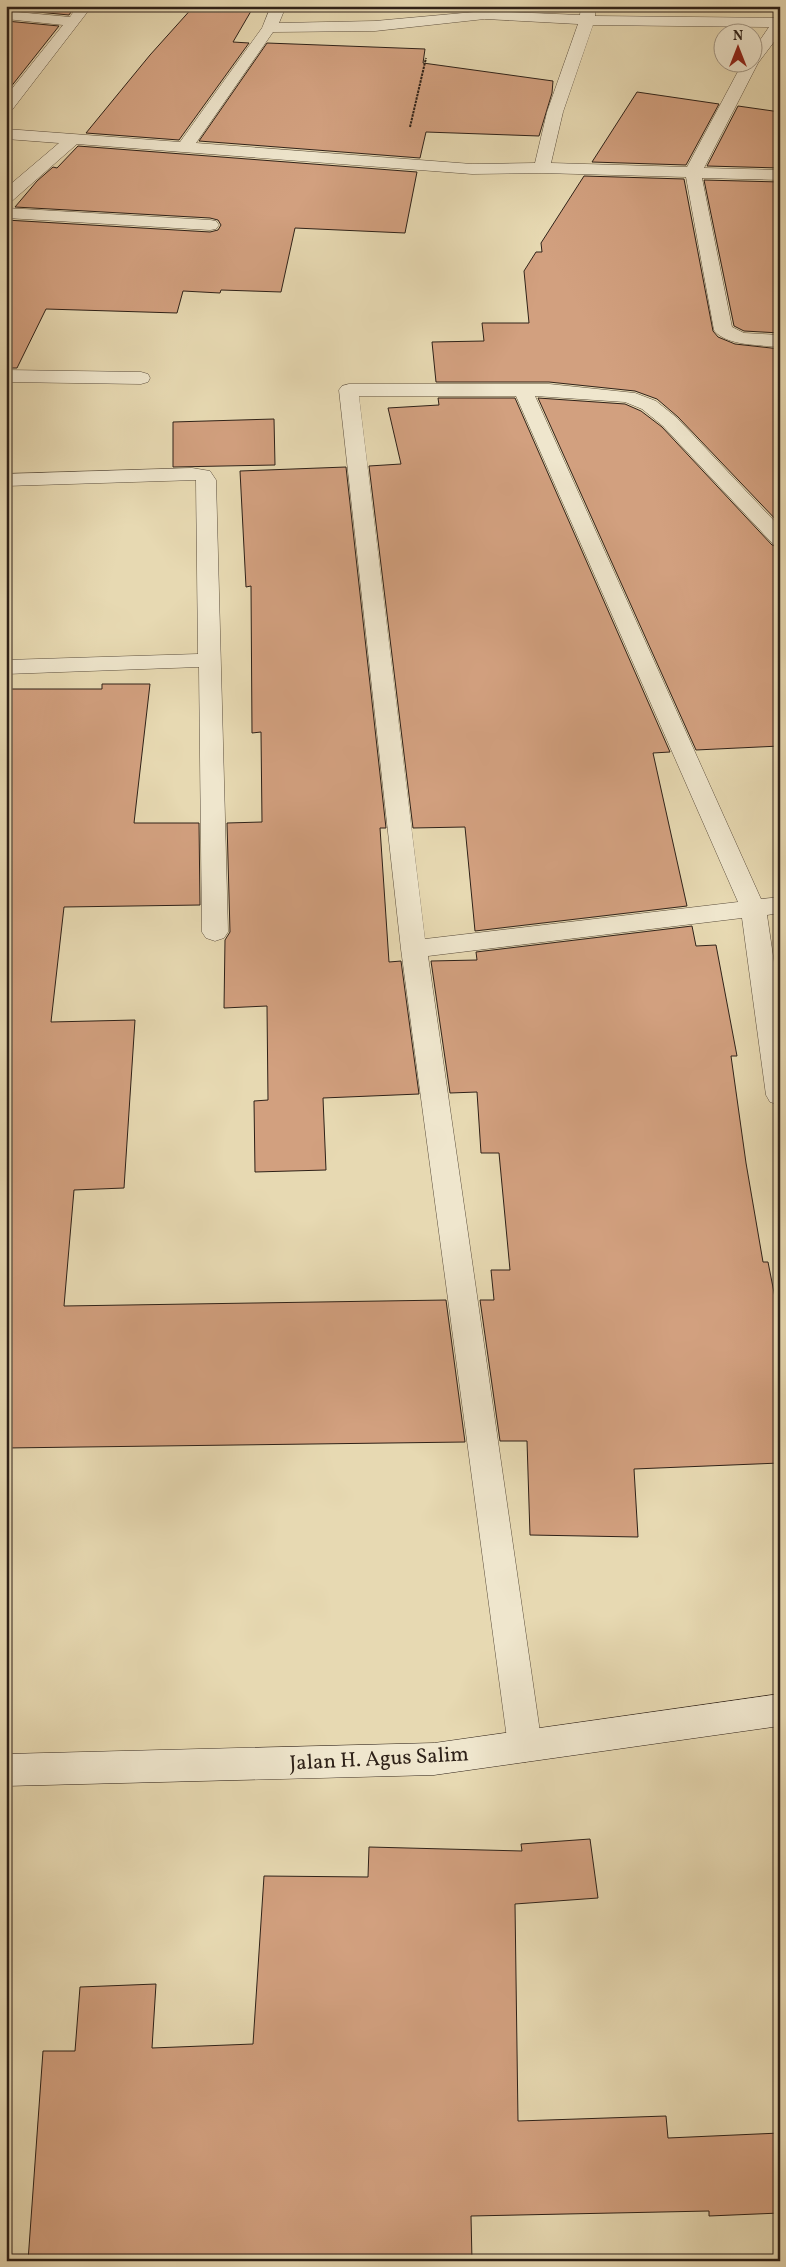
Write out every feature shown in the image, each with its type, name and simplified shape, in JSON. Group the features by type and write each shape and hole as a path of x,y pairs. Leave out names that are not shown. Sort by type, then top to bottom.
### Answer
{"street":[{"path":"6,107 85,6"},
{"path":"185,147 268,28 279,6"},
{"path":"268,28 375,26 485,14 587,13 780,23"},
{"path":"542,168 555,112 587,13"},
{"path":"6,15 74,22"},
{"path":"764,45 780,23"},
{"path":"746,72 693,172 723,330 741,338 780,341"},
{"path":"6,134 472,169 542,168 780,176"},
{"path":"6,197 74,138"},
{"path":"6,213 210,224"},
{"path":"6,376 141,378"},
{"path":"525,1746 414,949 349,390 549,390 628,396 649,406 670,422 780,540"},
{"path":"523,390 658,698 753,908 780,1095"},
{"path":"6,480 192,474 203,475 206,480 215,932"},
{"path":"6,667 210,660"},
{"path":"414,949 780,905"},
{"name":"Jalan H. Agus Salim","path":"6,1770 434,1759 780,1710"}],"path":[{"path":"402,164 427,52"}],"building":[{"path":"6,6 75,6 69,15 6,9"},
{"path":"194,6 254,6 233,42 249,43 179,140 86,133 150,55"},
{"path":"6,21 59,26 6,93"},
{"path":"267,43 425,49 423,63 553,81 552,93 539,136 426,132 420,158 199,141"},
{"path":"637,92 719,104 686,165 592,162"},
{"path":"738,106 780,112 780,168 707,166"},
{"path":"78,146 417,172 405,233 295,228 281,292 221,290 220,293 183,291 177,313 46,309 17,368 6,368 6,220 210,232 218,230 221,225 218,220 210,218 15,207 37,181 53,167 57,168"},
{"path":"584,176 684,179 713,331 718,337 735,344 780,349 780,524 678,417 657,399 635,391 549,382 436,382 432,342 484,341 482,323 529,323 524,271 536,252 542,252 541,243"},
{"path":"704,180 780,182 780,333 744,331 734,326"},
{"path":"438,398 515,398 670,752 653,753 687,906 475,931 465,827 413,828 369,466 401,464 388,408 439,405"},
{"path":"538,398 625,404 641,411 662,427 772,545 780,548 780,746 696,750"},
{"path":"274,419 275,465 173,467 173,422"},
{"path":"346,467 386,828 380,828 389,962 401,961 419,1094 323,1098 326,1170 255,1172 254,1101 268,1100 267,1006 224,1008 225,940 230,932 227,823 262,822 261,732 252,733 251,586 246,587 240,471"},
{"path":"102,684 150,684 134,823 199,823 200,905 64,907 51,1022 135,1020 124,1188 74,1190 64,1306 446,1300 465,1442 6,1448 6,689 102,689"},
{"path":"692,926 696,946 716,945 737,1056 731,1056 746,1163 763,1262 768,1262 780,1323 780,1463 634,1469 638,1537 530,1535 527,1441 500,1441 480,1300 494,1300 491,1270 510,1270 499,1153 481,1153 477,1092 450,1093 431,961 477,960 476,952"},
{"path":"590,1839 598,1898 515,1904 518,2121 666,2116 668,2138 780,2133 780,2213 709,2216 709,2211 471,2216 472,2261 28,2261 43,2051 75,2051 80,1987 156,1984 152,2048 253,2044 264,1876 368,1877 369,1847 522,1851 521,1844"}]}
